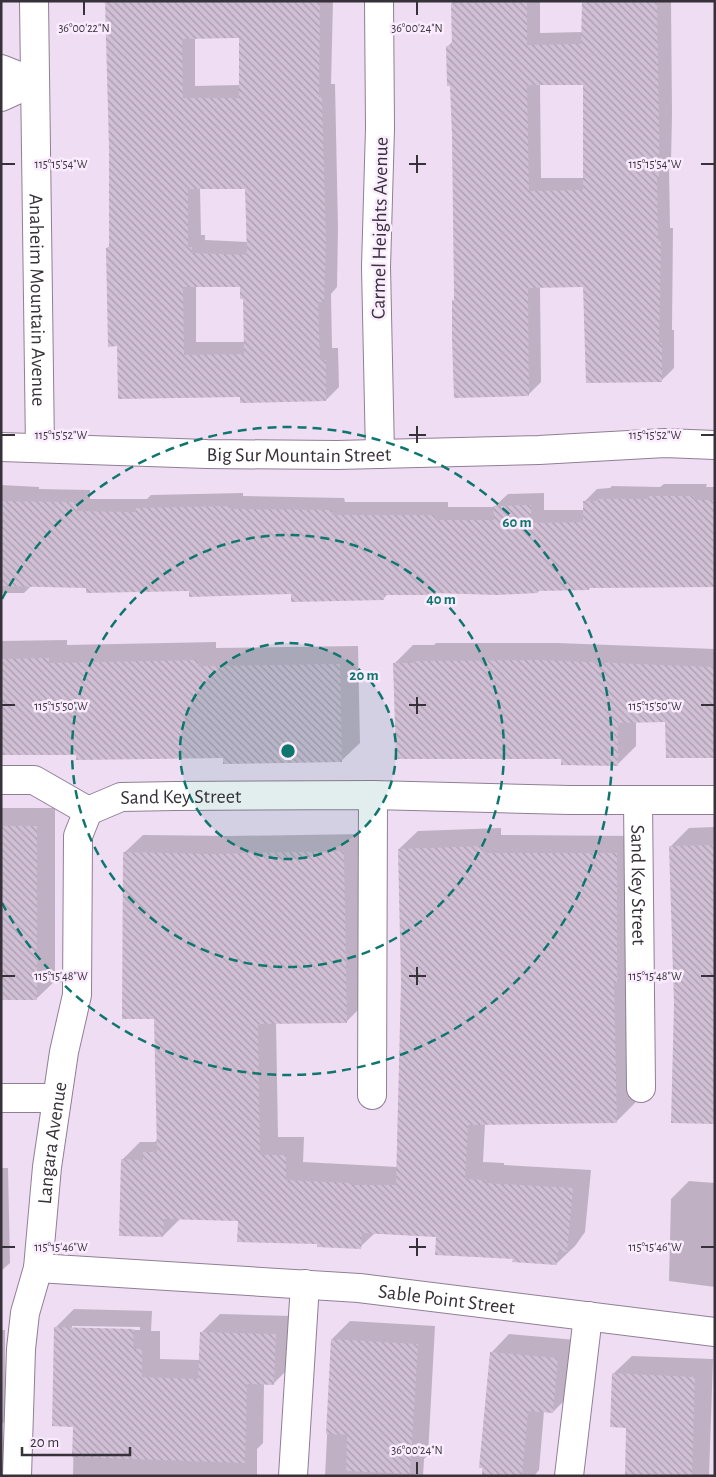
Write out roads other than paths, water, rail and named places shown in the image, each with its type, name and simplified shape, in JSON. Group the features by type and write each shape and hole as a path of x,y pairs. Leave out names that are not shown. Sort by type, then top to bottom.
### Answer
{"street":[{"name":"Anaheim Mountain Avenue","path":"34,1 40,448"},
{"name":"Carmel Heights Avenue","path":"379,1 380,128 376,267 380,454"},
{"path":"1,69 34,82"},
{"path":"1,97 34,82"},
{"name":"Big Sur Mountain Street","path":"1,447 207,454 380,454 539,450 665,443 715,445"},
{"path":"1,780 34,780 88,811"},
{"path":"372,1095 373,796"},
{"name":"Sand Key Street","path":"88,811 121,797 373,796 638,801 715,800"},
{"name":"Sand Key Street","path":"638,801 641,1088"},
{"name":"Langara Avenue","path":"12,1469 21,1349 13,1313 38,1268 47,1167 64,1052 77,995 78,836 88,811"},
{"path":"1,1098 57,1098"},
{"name":"Sable Point Street","path":"38,1268 360,1288 715,1332"},
{"path":"293,1476 306,1284"},
{"path":"569,1476 588,1316"}]}
